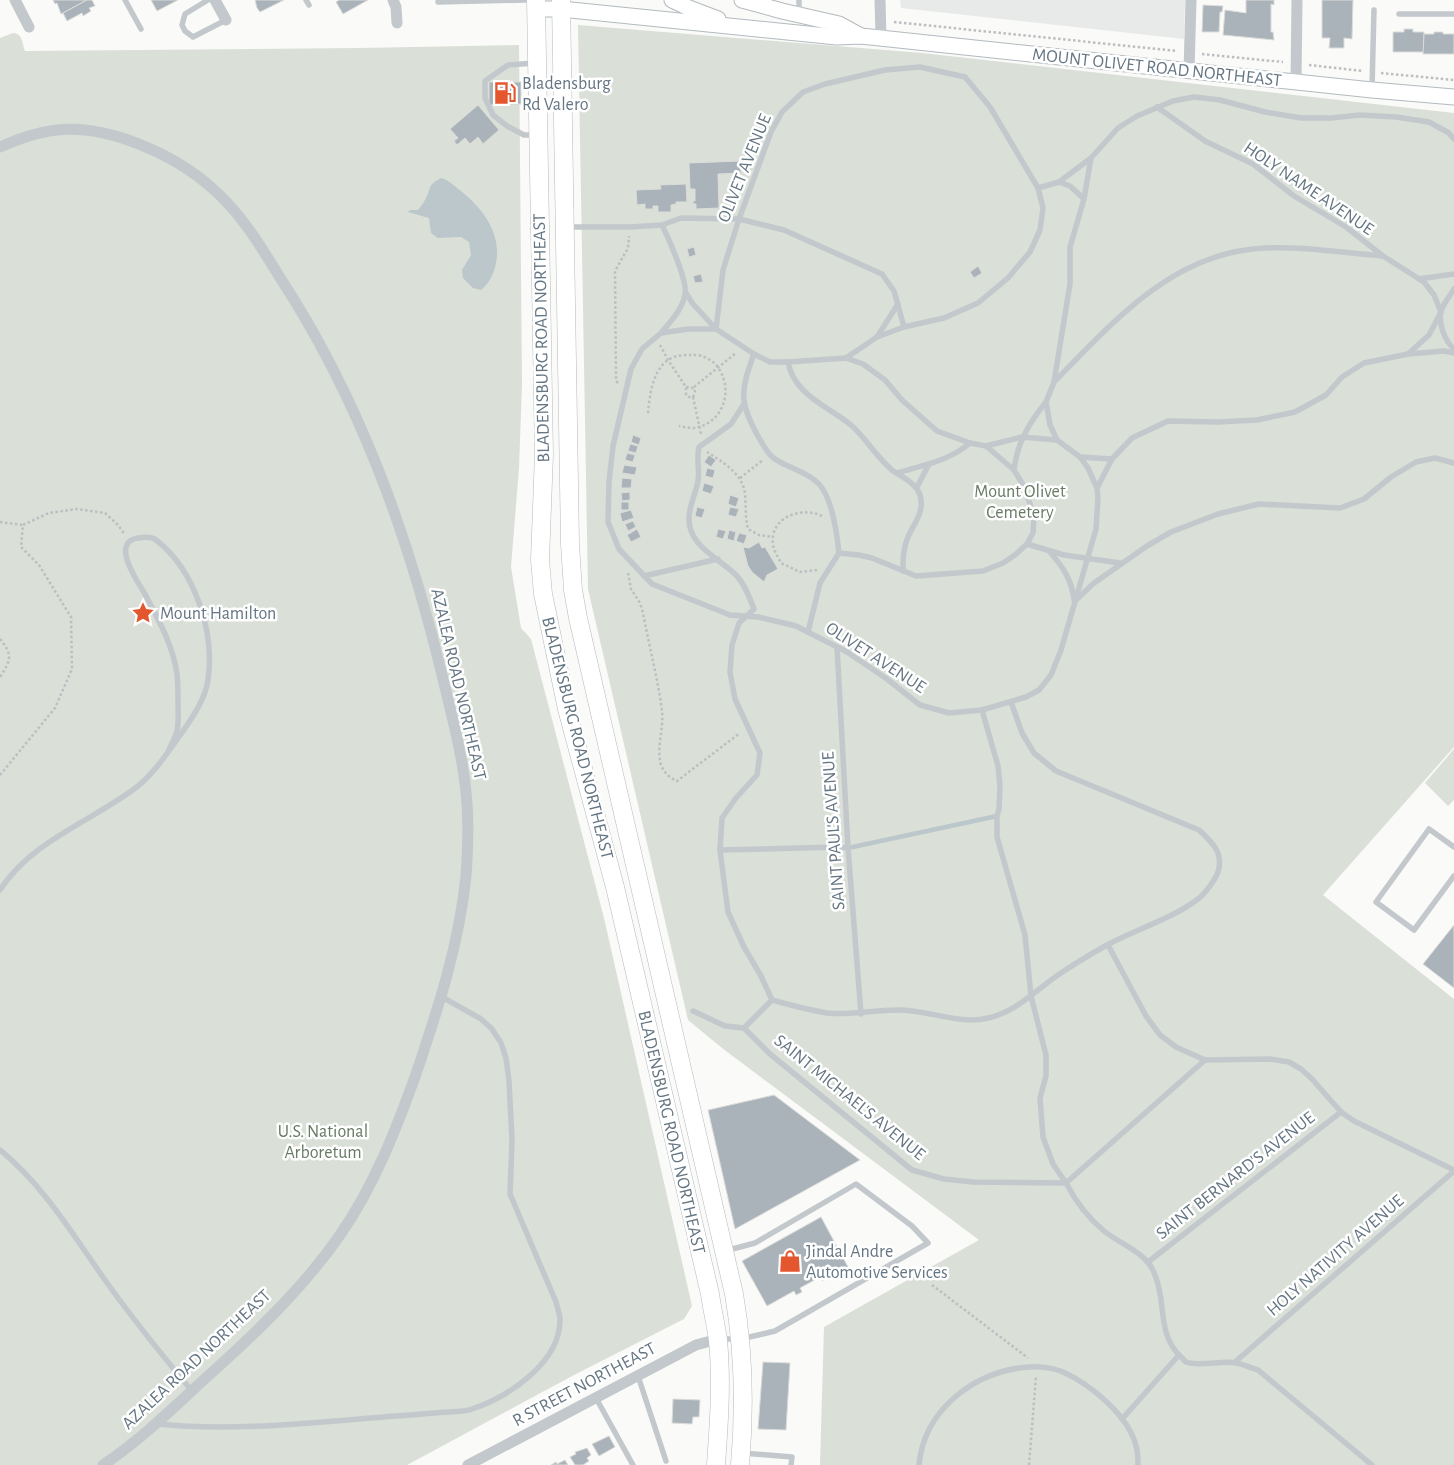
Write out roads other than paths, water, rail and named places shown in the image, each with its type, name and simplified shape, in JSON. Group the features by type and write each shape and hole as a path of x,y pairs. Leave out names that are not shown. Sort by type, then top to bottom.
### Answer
{"main road":[{"name":"MOUNT OLIVET ROAD NORTHEAST","path":"672,0 738,26"},
{"name":"MOUNT OLIVET ROAD NORTHEAST","path":"742,0 799,7 839,24 861,36"},
{"name":"MOUNT OLIVET ROAD NORTHEAST","path":"532,3 837,37 861,36 1454,97"},
{"name":"BLADENSBURG ROAD NORTHEAST","path":"532,3 537,63 544,454 540,560 543,594 567,709 615,887 710,1294 718,1339 720,1398 716,1465"},
{"name":"BLADENSBURG ROAD NORTHEAST","path":"561,5 570,544 573,590 606,744 724,1251 741,1339 744,1402 741,1459"},
{"path":"539,198 564,198"},
{"path":"540,261 565,262"},
{"path":"667,1105 689,1099"}],"street":[{"path":"15,0 29,27"},
{"path":"215,0 226,20"},
{"path":"393,0 396,6 397,23"},
{"path":"880,0 881,38"},
{"path":"1296,82 1297,0"},
{"path":"1189,2 1189,71"},
{"name":"AZALEA ROAD NORTHEAST","path":"0,147 20,139 50,131 72,129 117,137 146,147 168,158 202,180 221,196 249,231 294,298 332,364 352,405 378,468 411,564 436,653 464,772 467,799 468,835 465,881 458,928 442,997 406,1103 378,1167 352,1216 328,1250 286,1300 254,1334 155,1424 103,1465"},
{"name":"R STREET NORTHEAST","path":"468,1465 696,1345 718,1339"}],"lane":[{"path":"125,0 141,29"},
{"path":"208,0 185,14 182,26 185,31 193,38 226,20"},
{"path":"438,2 513,0 532,3"},
{"path":"1372,90 1374,10"},
{"path":"1399,14 1454,14"},
{"path":"537,63 508,65 485,81 485,98 493,115 507,126 524,136 538,135"},
{"name":"OLIVET AVENUE","path":"716,329 723,270 739,219 771,132 782,112 803,92 825,84 885,70 920,67 965,77 990,107 1038,188"},
{"path":"846,358 877,337 904,327 944,318 978,303 1008,278 1030,252 1040,230 1043,208 1038,188 1059,182 1091,158 1118,128 1137,116 1173,101 1194,98 1220,100 1265,112 1301,118 1331,118 1360,115 1396,117 1429,122 1449,133 1454,139"},
{"name":"HOLY NAME AVENUE","path":"1157,107 1205,141 1253,164 1294,196 1346,227 1383,256 1424,282 1434,295 1441,312"},
{"path":"1014,470 1022,436 1046,402 1054,382 1070,284 1070,247 1084,199 1091,158"},
{"path":"1059,182 1070,186 1084,199"},
{"path":"564,227 662,225 680,218 739,219 784,230 882,274 894,291 904,327"},
{"path":"662,225 673,247 686,292 693,304 716,329 754,354 770,362 846,358 863,364 885,380 902,400 937,431 986,446 1014,470 1026,488 1034,517 1033,533 1027,544 1004,563 982,571 916,576 872,558 839,553"},
{"path":"1054,382 1135,302 1174,275 1208,259 1238,251 1265,248 1297,248 1383,256"},
{"path":"1418,279 1454,274"},
{"path":"1408,354 1429,336 1454,289"},
{"name":"OLIVET AVENUE","path":"686,292 681,306 659,335 642,349 631,369 613,446 609,482 608,522 619,549 652,584 730,615 758,617 796,626 837,647 920,704 948,712 982,710 1026,697 1039,690 1051,675 1061,650 1096,529 1097,488"},
{"path":"877,337 898,304"},
{"path":"1441,312 1442,331 1447,343 1454,351"},
{"path":"659,335 688,329 716,329"},
{"path":"1097,488 1112,459 1132,438 1168,422 1257,420 1295,412 1326,395 1342,377 1364,364 1408,354 1454,351"},
{"path":"754,354 744,381 744,404 752,425 770,455 818,483 827,496 837,538 839,553 820,583 808,632"},
{"path":"788,362 789,369 802,391 851,425 883,461 917,487 922,507 903,553 903,571"},
{"path":"1046,402 1050,425 1057,440 1080,457 1088,468 1097,488"},
{"path":"744,404 731,424 701,446 698,453 700,471 697,491 689,518 690,531 699,546 737,576 746,589 754,608 739,623 732,645 730,672 735,699 760,753 757,775 736,798 722,818 720,850 728,912 772,1000"},
{"path":"986,446 1022,436 1057,440"},
{"path":"897,473 929,464 960,451 970,442"},
{"path":"1080,457 1112,459"},
{"path":"1074,602 1094,583 1120,563 1171,532 1218,514 1259,504 1340,508 1364,499 1391,477 1416,462 1436,458 1454,463"},
{"path":"917,487 929,464"},
{"path":"0,890 17,867 31,854 138,786 168,752 193,716 205,691 208,681 209,657 206,628 198,597 190,580 172,555 155,539 146,537 135,538 129,541 125,550 127,563 159,621 171,649 177,673 177,730 168,752"},
{"path":"1027,544 1050,552 1088,560 1120,563"},
{"path":"1050,552 1066,572 1072,586 1074,602"},
{"path":"644,576 718,560"},
{"name":"SAINT PAUL'S AVENUE","path":"837,647 848,848 861,1014"},
{"path":"772,1000 828,1013 861,1014 902,1010 926,1012 973,1021 989,1018 1005,1013 1058,975 1108,945 1199,899 1208,888 1218,872 1218,851 1210,840 1199,830 1056,771 1034,753 1022,733 1011,702"},
{"path":"982,710 998,766 1000,786 997,837 1025,935 1031,996 1046,1056 1046,1076 1040,1098 1044,1137 1053,1164 1085,1213 1105,1232 1128,1245 1148,1262 1155,1274 1163,1324 1173,1349 1186,1362 1208,1364 1236,1362 1258,1370 1372,1465"},
{"path":"1454,847 1429,829 1376,902 1414,930 1454,876"},
{"path":"720,850 848,848"},
{"path":"1108,945 1146,1016 1160,1035 1176,1047 1205,1060 1270,1059 1289,1062 1312,1078 1341,1112 1354,1122 1454,1170"},
{"path":"155,1424 195,1428 316,1422 470,1410 496,1399 513,1389 534,1372 548,1356 557,1338 560,1320 556,1302 510,1194 512,1140 506,1058 501,1043 492,1029 464,1008 442,997"},
{"path":"693,1011 725,1026 744,1028 772,1000"},
{"name":"SAINT MICHAEL'S AVENUE","path":"744,1028 770,1054 912,1170 944,1179 973,1182 1066,1183"},
{"path":"1066,1183 1205,1060"},
{"name":"SAINT BERNARD'S AVENUE","path":"1148,1262 1341,1112"},
{"path":"0,1150 32,1181 47,1199 132,1317 192,1391"},
{"name":"HOLY NATIVITY AVENUE","path":"1236,1362 1454,1170"},
{"path":"718,1339 741,1339 775,1331 928,1243 912,1226 856,1184 755,1243 724,1251"},
{"path":"1122,1419 1179,1355"},
{"path":"919,1465 920,1452 929,1428 947,1403 972,1384 1000,1371 1030,1366 1061,1371 1097,1393 1122,1419 1136,1445 1138,1465"},
{"path":"638,1376 666,1461"},
{"path":"596,1398 633,1465"},
{"path":"741,1459 792,1457 792,1465"}],"waterway":[{"path":"848,848 997,816"}],"place":[{"name":"Bladensburg Rd Valero","path":"505,93"},
{"name":"Mount Hamilton","path":"143,613"},
{"name":"Jindal Andre Automotive Services","path":"790,1261"}],"park label":[{"name":"Mount Olivet Cemetery","path":"1020,501"},
{"name":"U.S. National Arboretum","path":"323,1141"}]}
